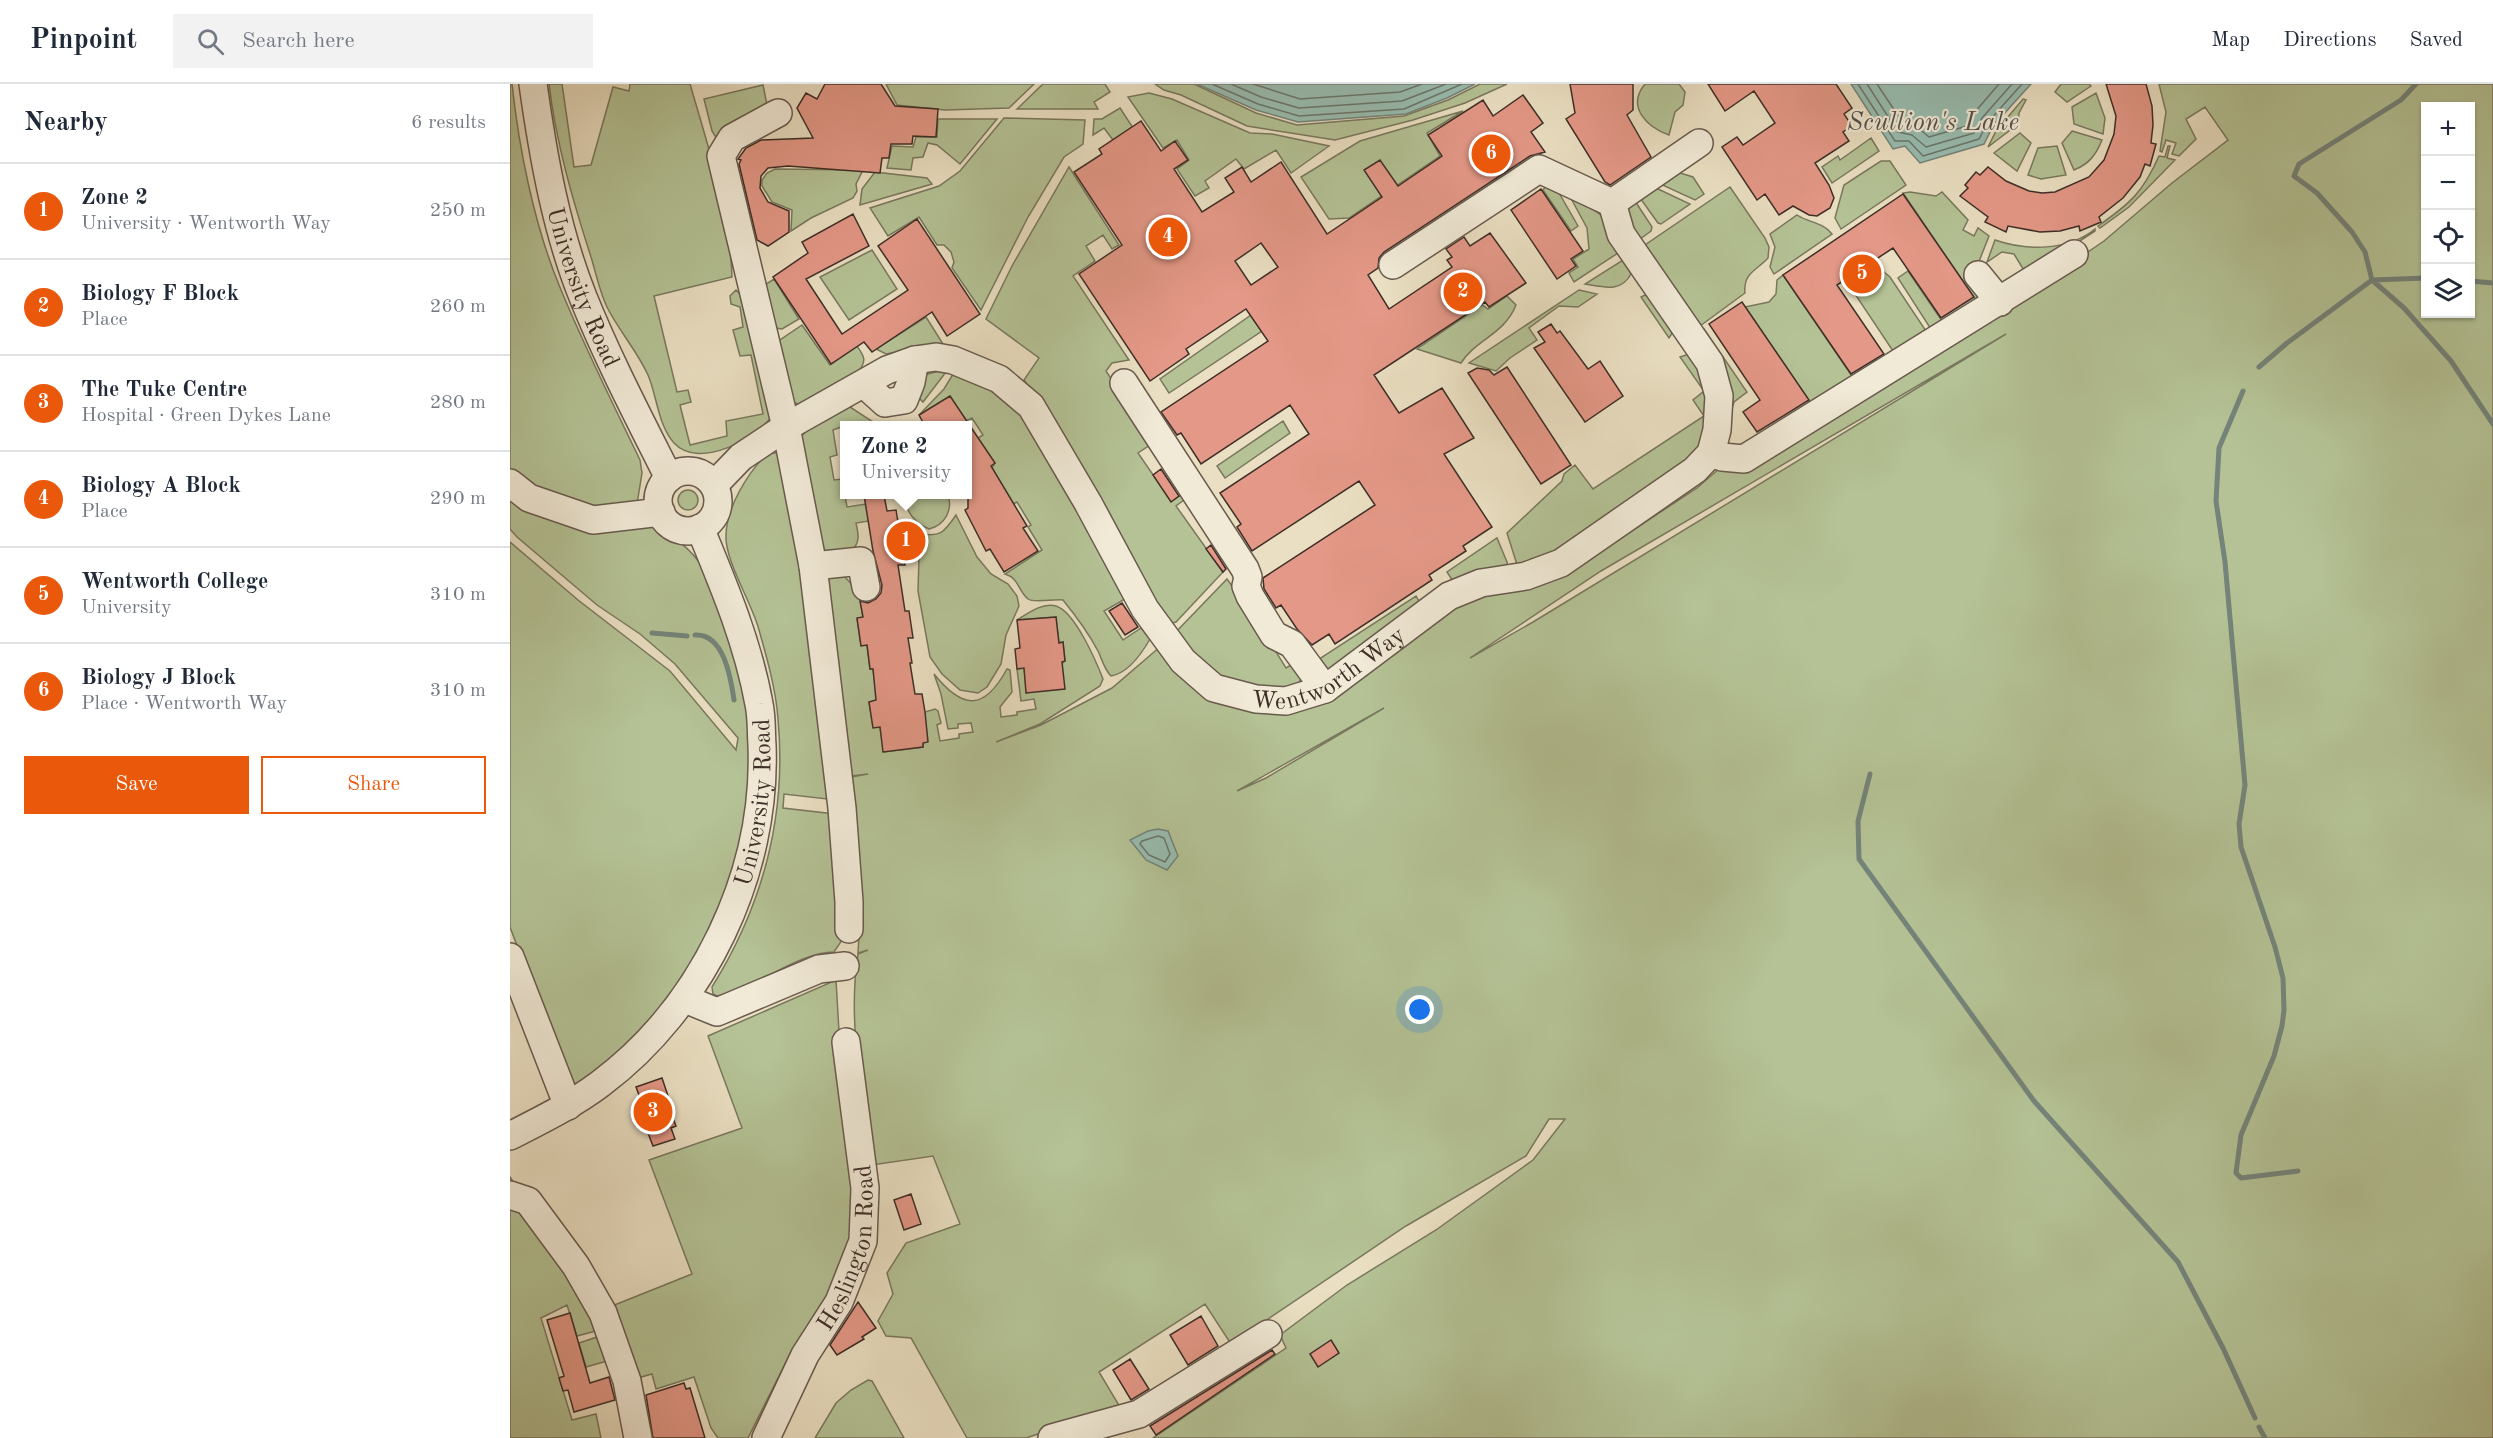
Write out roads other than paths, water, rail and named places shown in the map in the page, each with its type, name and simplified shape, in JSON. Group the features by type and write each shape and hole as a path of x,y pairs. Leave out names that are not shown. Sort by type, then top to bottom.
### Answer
{"street":[{"name":"University Road","path":"533,84 547,172 582,295 669,478"},
{"path":"778,113 732,138 721,156 742,281 786,427 813,566 842,808 849,929"},
{"path":"1612,203 1699,143"},
{"path":"1393,266 1539,169 1612,203 1621,234 1710,363 1719,396 1717,430 1711,453 1722,457 1744,459 2074,254"},
{"path":"1978,275 2000,302"},
{"name":"Wentworth Way","path":"714,485 741,458 786,427 887,370 915,360 936,357 960,362 999,379 1031,406 1083,493 1145,609 1183,661 1214,688 1256,699 1286,701 1325,689 1449,596 1481,583 1526,576 1561,563 1695,470 1711,453"},
{"path":"1138,394 1245,569 1248,577 1246,586 1250,596 1274,635 1292,644 1325,689"},
{"path":"679,472 697,472 706,477 714,485 718,495 718,509 713,518 700,528 690,531 675,528 666,521 658,501 660,491 669,478 679,472"},
{"path":"510,483 529,498 593,520 661,512"},
{"name":"University Road","path":"510,1136 568,1106 601,1084 647,1043 685,999 711,956 731,912 750,858 761,800 760,707 748,651 700,528"},
{"path":"813,566 861,561 866,587"},
{"path":"510,957 568,1106"},
{"path":"685,999 717,1012 819,969 845,966"},
{"name":"Heslington Road","path":"766,1438 805,1355 839,1302 863,1240 866,1188 846,1042"},
{"path":"510,1195 528,1201 576,1266 603,1313 627,1381 638,1438"},
{"path":"1052,1438 1139,1414 1268,1334"}],"water":[{"path":"1197,84 1475,84 1406,114 1298,122 1256,110"},
{"name":"Scullion's Lake","path":"1851,84 2031,84 1993,126 1984,144 1920,163 1905,146 1893,149"},
{"path":"1158,829 1168,831 1178,856 1167,870 1146,860 1130,840"}],"waterway":[{"path":"2416,84 2401,100 2299,164 2294,176 2317,193 2352,232 2365,252 2372,280 2404,308 2451,361 2493,424"},
{"path":"2259,367 2287,343 2372,280 2421,278"},
{"path":"2475,281 2493,283"},
{"path":"2243,391 2219,448 2216,501 2225,562 2245,785 2239,824 2241,847 2275,947 2283,978 2284,1010 2274,1056 2241,1135 2236,1173 2241,1178 2298,1171"},
{"path":"652,633 687,636"},
{"path":"695,635 705,636 719,649 728,670 734,700"},
{"path":"1870,774 1858,821 1859,859 2034,1101 2178,1262 2223,1348 2255,1418"},
{"path":"2259,1427 2265,1438"}],"place":[{"name":"Biology J Block","path":"1491,154"},
{"name":"Biology A Block","path":"1168,237"},
{"name":"Wentworth College","path":"1862,274"},
{"name":"Biology F Block","path":"1463,292"},
{"name":"Zone 2","path":"906,541"},
{"name":"The Tuke Centre","path":"653,1112"}]}
